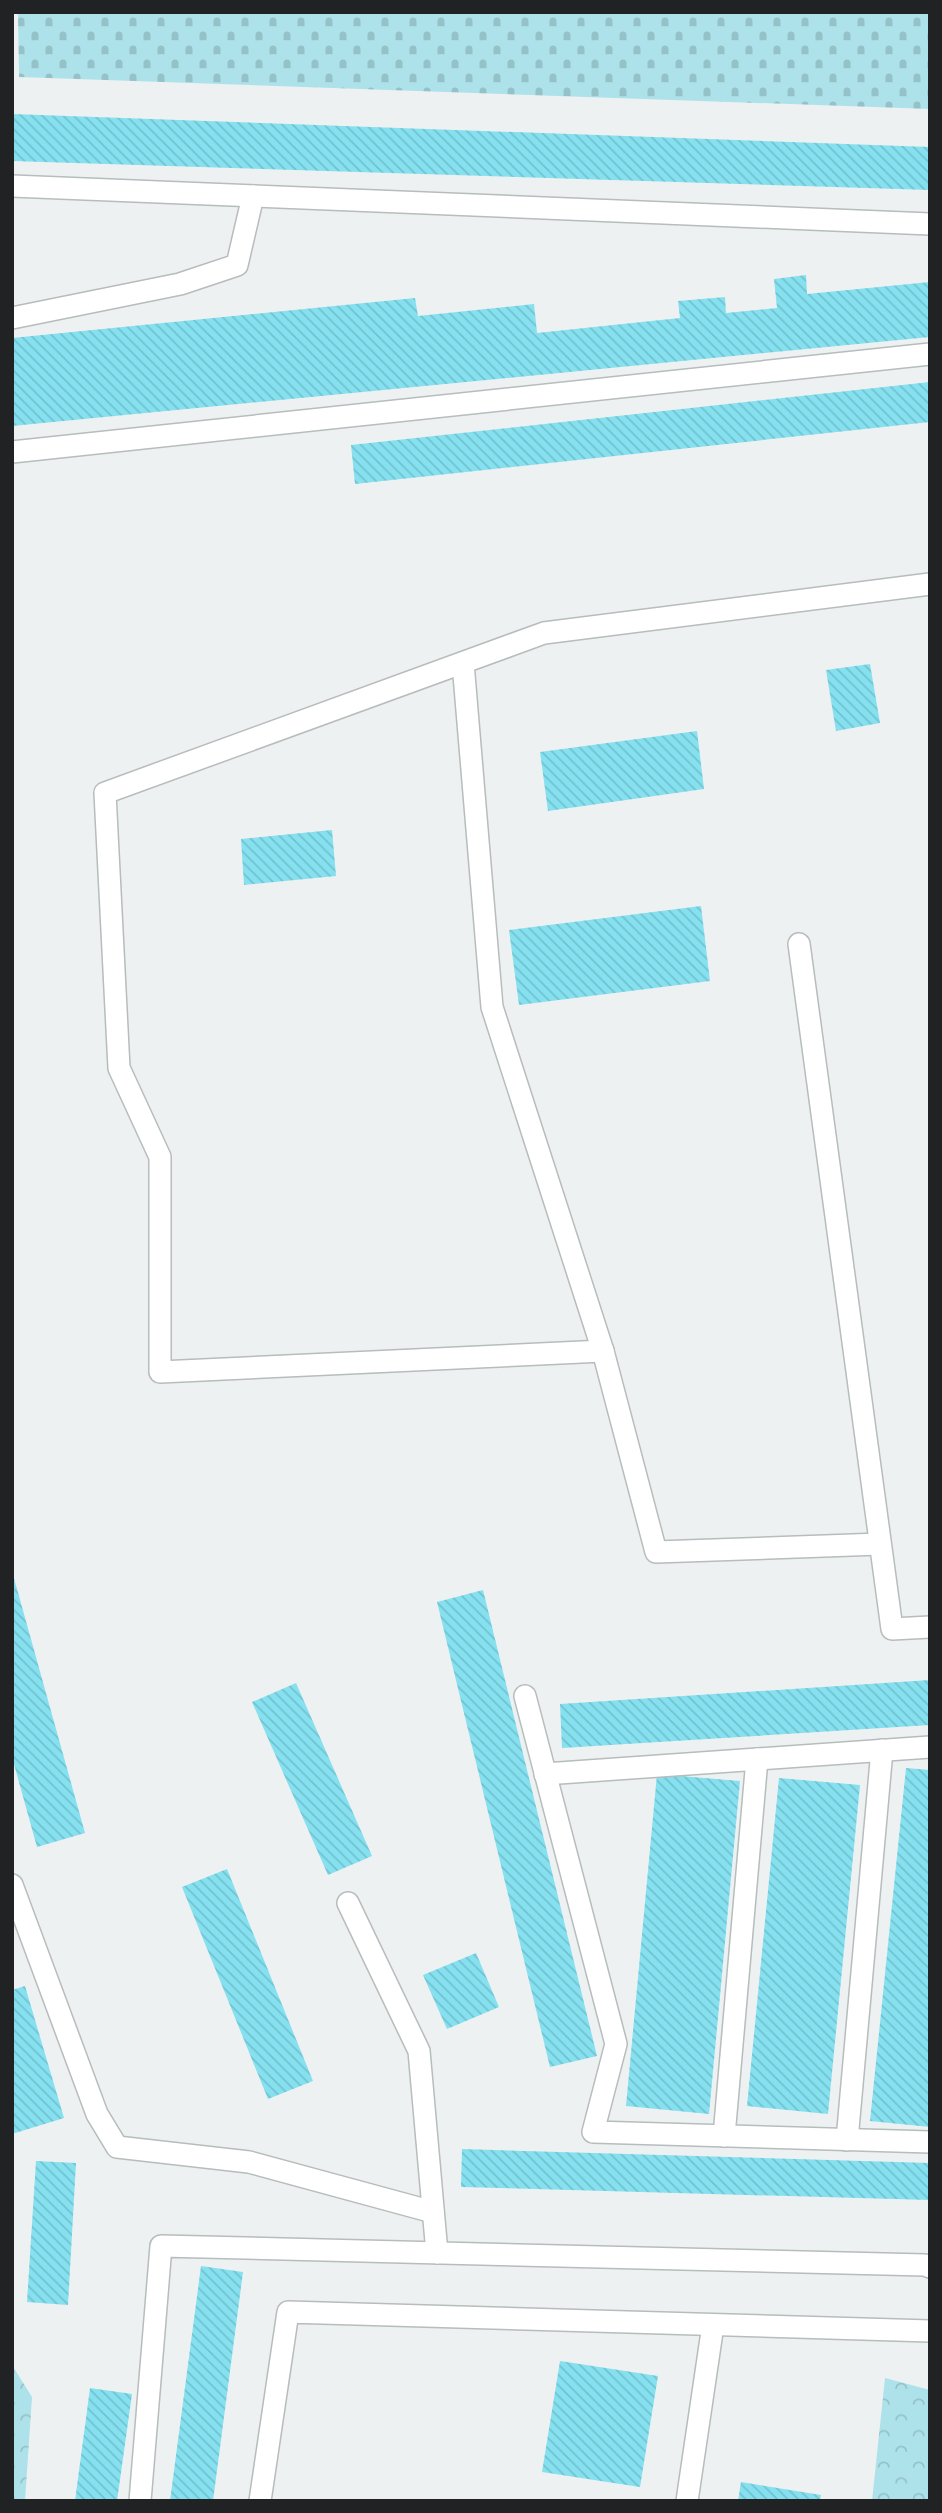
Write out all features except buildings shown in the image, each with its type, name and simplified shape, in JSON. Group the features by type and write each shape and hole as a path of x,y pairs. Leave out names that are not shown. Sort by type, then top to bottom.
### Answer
{"lane":[{"path":"12,186 930,224"},
{"path":"12,318 180,284 237,265 253,196"},
{"path":"12,452 930,354"},
{"path":"603,1351 160,1372 160,1157 119,1068 105,793 544,633 930,583"},
{"path":"463,663 492,1007 603,1351 656,1552 880,1544"},
{"path":"799,944 892,1629 930,1627"},
{"path":"525,1696 615,2044 593,2132 930,2142"},
{"path":"545,1774 930,1747"},
{"path":"847,2140 882,1750"},
{"path":"724,2136 757,1759"},
{"path":"12,1885 97,2115 117,2147 249,2162 433,2212"},
{"path":"348,1903 419,2051 437,2253"},
{"path":"140,2501 161,2246 930,2267"},
{"path":"260,2501 288,2312 930,2331"},
{"path":"687,2501 713,2325"}],"green space":[{"path":"18,12 930,12 930,109 19,77"},
{"path":"12,2365 32,2397 25,2501 12,2501"},
{"path":"885,2378 930,2390 930,2501 872,2501"}]}
